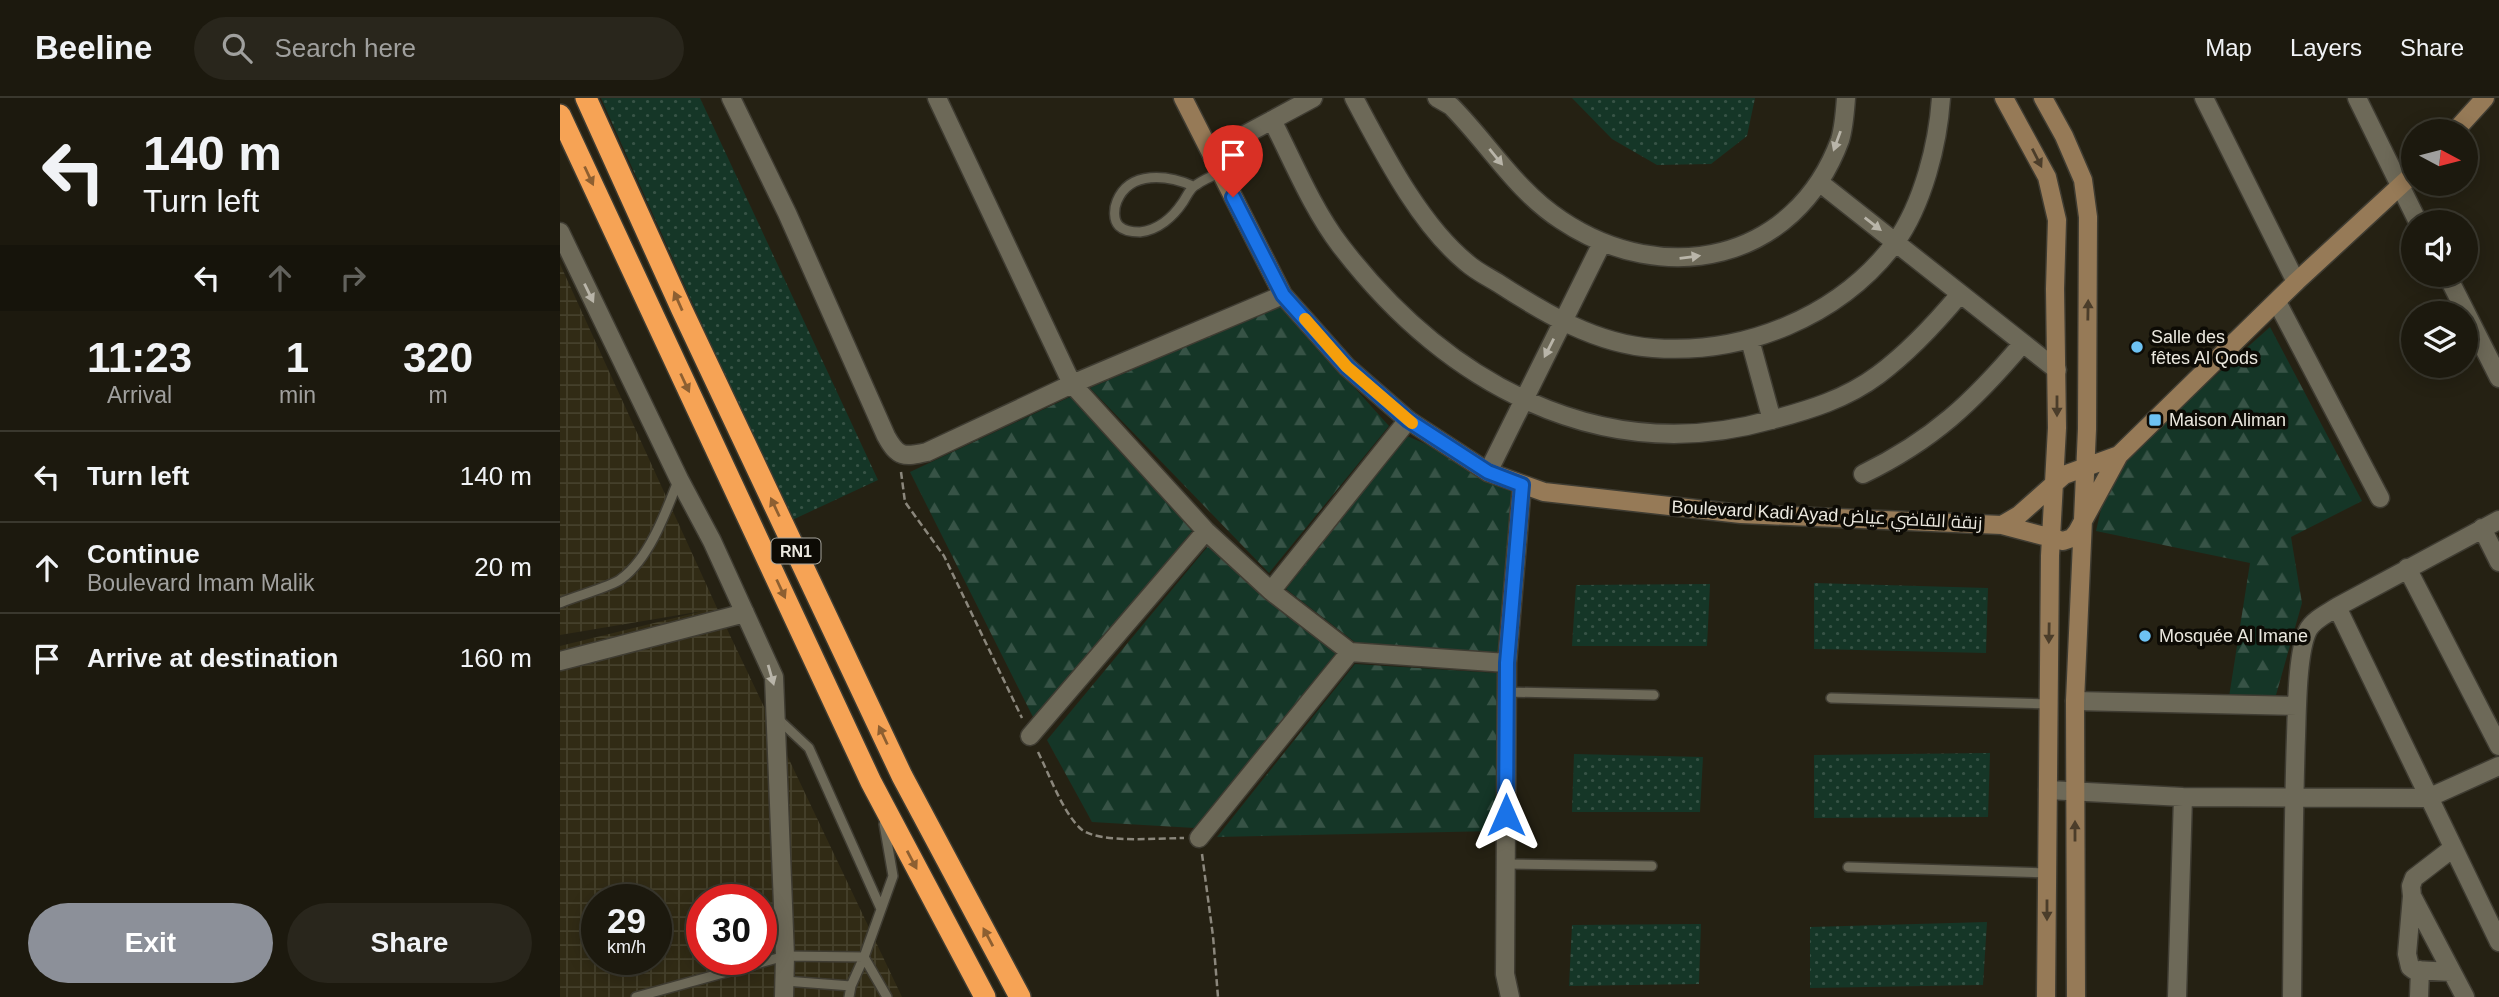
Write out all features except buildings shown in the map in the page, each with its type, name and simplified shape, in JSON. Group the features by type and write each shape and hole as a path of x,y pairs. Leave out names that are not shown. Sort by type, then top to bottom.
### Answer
{"highway":[{"name":"RN1","path":"586,98 688,323 902,776 1020,997"},
{"name":"RN1","path":"560,115 877,792 985,997"}],"street":[{"path":"731,98 787,213 886,436 894,451 900,454 911,456 927,452 1072,384 1283,295"},
{"path":"937,98 1072,384 1206,531 1270,591 1350,652 1507,663"},
{"name":"Boulevard Kadi Ayad زنقة القاضي عياض","path":"1183,98 1283,295 1347,367 1408,420 1488,472 1544,492 1741,514 2002,525 2051,537"},
{"path":"1211,153 1313,98"},
{"path":"1354,98 1394,172 1447,243 1467,263 1562,321 1612,341 1650,348 1691,349 1750,340 1807,316 1836,298 1863,276 1895,242 1914,206 1931,159 1939,127 1941,98"},
{"path":"1437,98 1451,106 1530,195 1560,220 1602,243 1645,255 1681,259 1736,250 1768,232 1801,207 1819,182 1840,138 1846,98"},
{"path":"2004,98 2047,177 2057,220 2057,370 2048,704 2046,997"},
{"path":"2043,98 2064,135 2083,180 2088,217 2085,466 2075,701 2076,997"},
{"path":"2204,98 2296,282"},
{"path":"2357,98 2412,210"},
{"path":"2466,119 2485,98"},
{"path":"1272,120 1319,211 1339,243 1413,324 1483,378 1572,420 1635,433 1656,434 1728,430 1799,414 1842,397 1877,376 1928,332 1960,294"},
{"path":"1819,182 2057,370"},
{"path":"2051,537 2067,540 2077,531 2119,455 2296,282 2400,188"},
{"path":"560,232 679,479 712,541 774,677 785,989"},
{"path":"1488,472 1602,243"},
{"path":"2452,287 2499,378"},
{"path":"2277,302 2380,498"},
{"path":"1750,340 1772,420"},
{"path":"1863,474 1908,451 1942,426 1985,388 2023,343"},
{"path":"1270,591 1408,420"},
{"path":"2002,525 2019,515 2064,475 2119,455"},
{"path":"1510,997 1505,974 1506,692 1522,485"},
{"path":"2292,997 2297,706 2308,630 2312,624 2337,607 2499,520"},
{"path":"2482,528 2499,562"},
{"path":"1030,736 1206,531"},
{"path":"2407,568 2499,746"},
{"path":"2337,607 2499,942"},
{"path":"560,661 745,613"},
{"path":"1199,838 1350,652"},
{"path":"2075,701 2297,706"},
{"path":"2048,790 2183,797 2428,798 2499,766"},
{"path":"2177,997 2183,797"},
{"path":"2452,972 2420,970 2410,967 2407,962 2411,886 2414,878 2453,848"},
{"path":"2412,896 2465,997"},
{"path":"2419,997 2420,970"}],"lane":[{"path":"1193,186 1165,176 1150,177 1135,183 1120,194 1115,206 1115,219 1119,227 1129,231 1150,230 1171,218 1193,186 1220,173"},
{"path":"560,603 620,580 642,555 659,527 679,479"},
{"path":"1506,692 1654,695"},
{"path":"1831,698 2048,704"},
{"path":"776,718 809,748 881,909"},
{"path":"849,997 892,876 889,847 877,792"},
{"path":"1506,864 1653,866"},
{"path":"1847,867 2047,873"},
{"path":"636,997 785,956 864,957"},
{"path":"864,957 887,997"},
{"path":"785,989 851,986"}],"path":[{"path":"900,454 905,502 944,556 1061,799 1082,830 1100,837 1199,838 1213,936 1217,997"}],"shaded area":[{"path":"560,264 717,608 902,997 560,997 560,646 703,611 560,635"}],"green space":[{"path":"601,98 700,98 878,480 790,521"},
{"path":"1572,98 1755,98 1747,136 1711,164 1657,165 1612,139"},
{"path":"1281,306 1389,426 1269,573 1090,388"},
{"path":"2270,327 2362,501 2291,537 2302,603 2276,695 2229,697 2250,563 2096,531 2110,470"},
{"path":"1072,396 1194,529 1034,719 910,472"},
{"path":"1407,436 1516,483 1498,662 1356,643 1286,589"},
{"path":"1209,545 1336,653 1195,828 1092,822 1047,740"},
{"path":"1814,583 1988,588 1986,653 1814,649"},
{"path":"1710,584 1707,646 1572,646 1576,585"},
{"path":"1355,664 1497,673 1496,831 1217,837"},
{"path":"1990,753 1988,817 1814,818 1814,755"},
{"path":"1574,754 1703,757 1700,812 1572,812"},
{"path":"1987,922 1983,985 1810,988 1810,927"},
{"path":"1701,924 1699,984 1569,986 1572,925"}],"slow traffic":[{"path":"1305,319 1347,367 1412,423"}],"place":[{"name":"Salle des fêtes Al Qods","path":"2137,347"},
{"name":"Maison Aliman","path":"2155,420"},
{"name":"Mosquée Al Imane","path":"2145,636"}],"route":[{"path":"1233,197 1283,295 1347,367 1408,420 1488,472 1522,485 1507,663 1506,815"}]}
